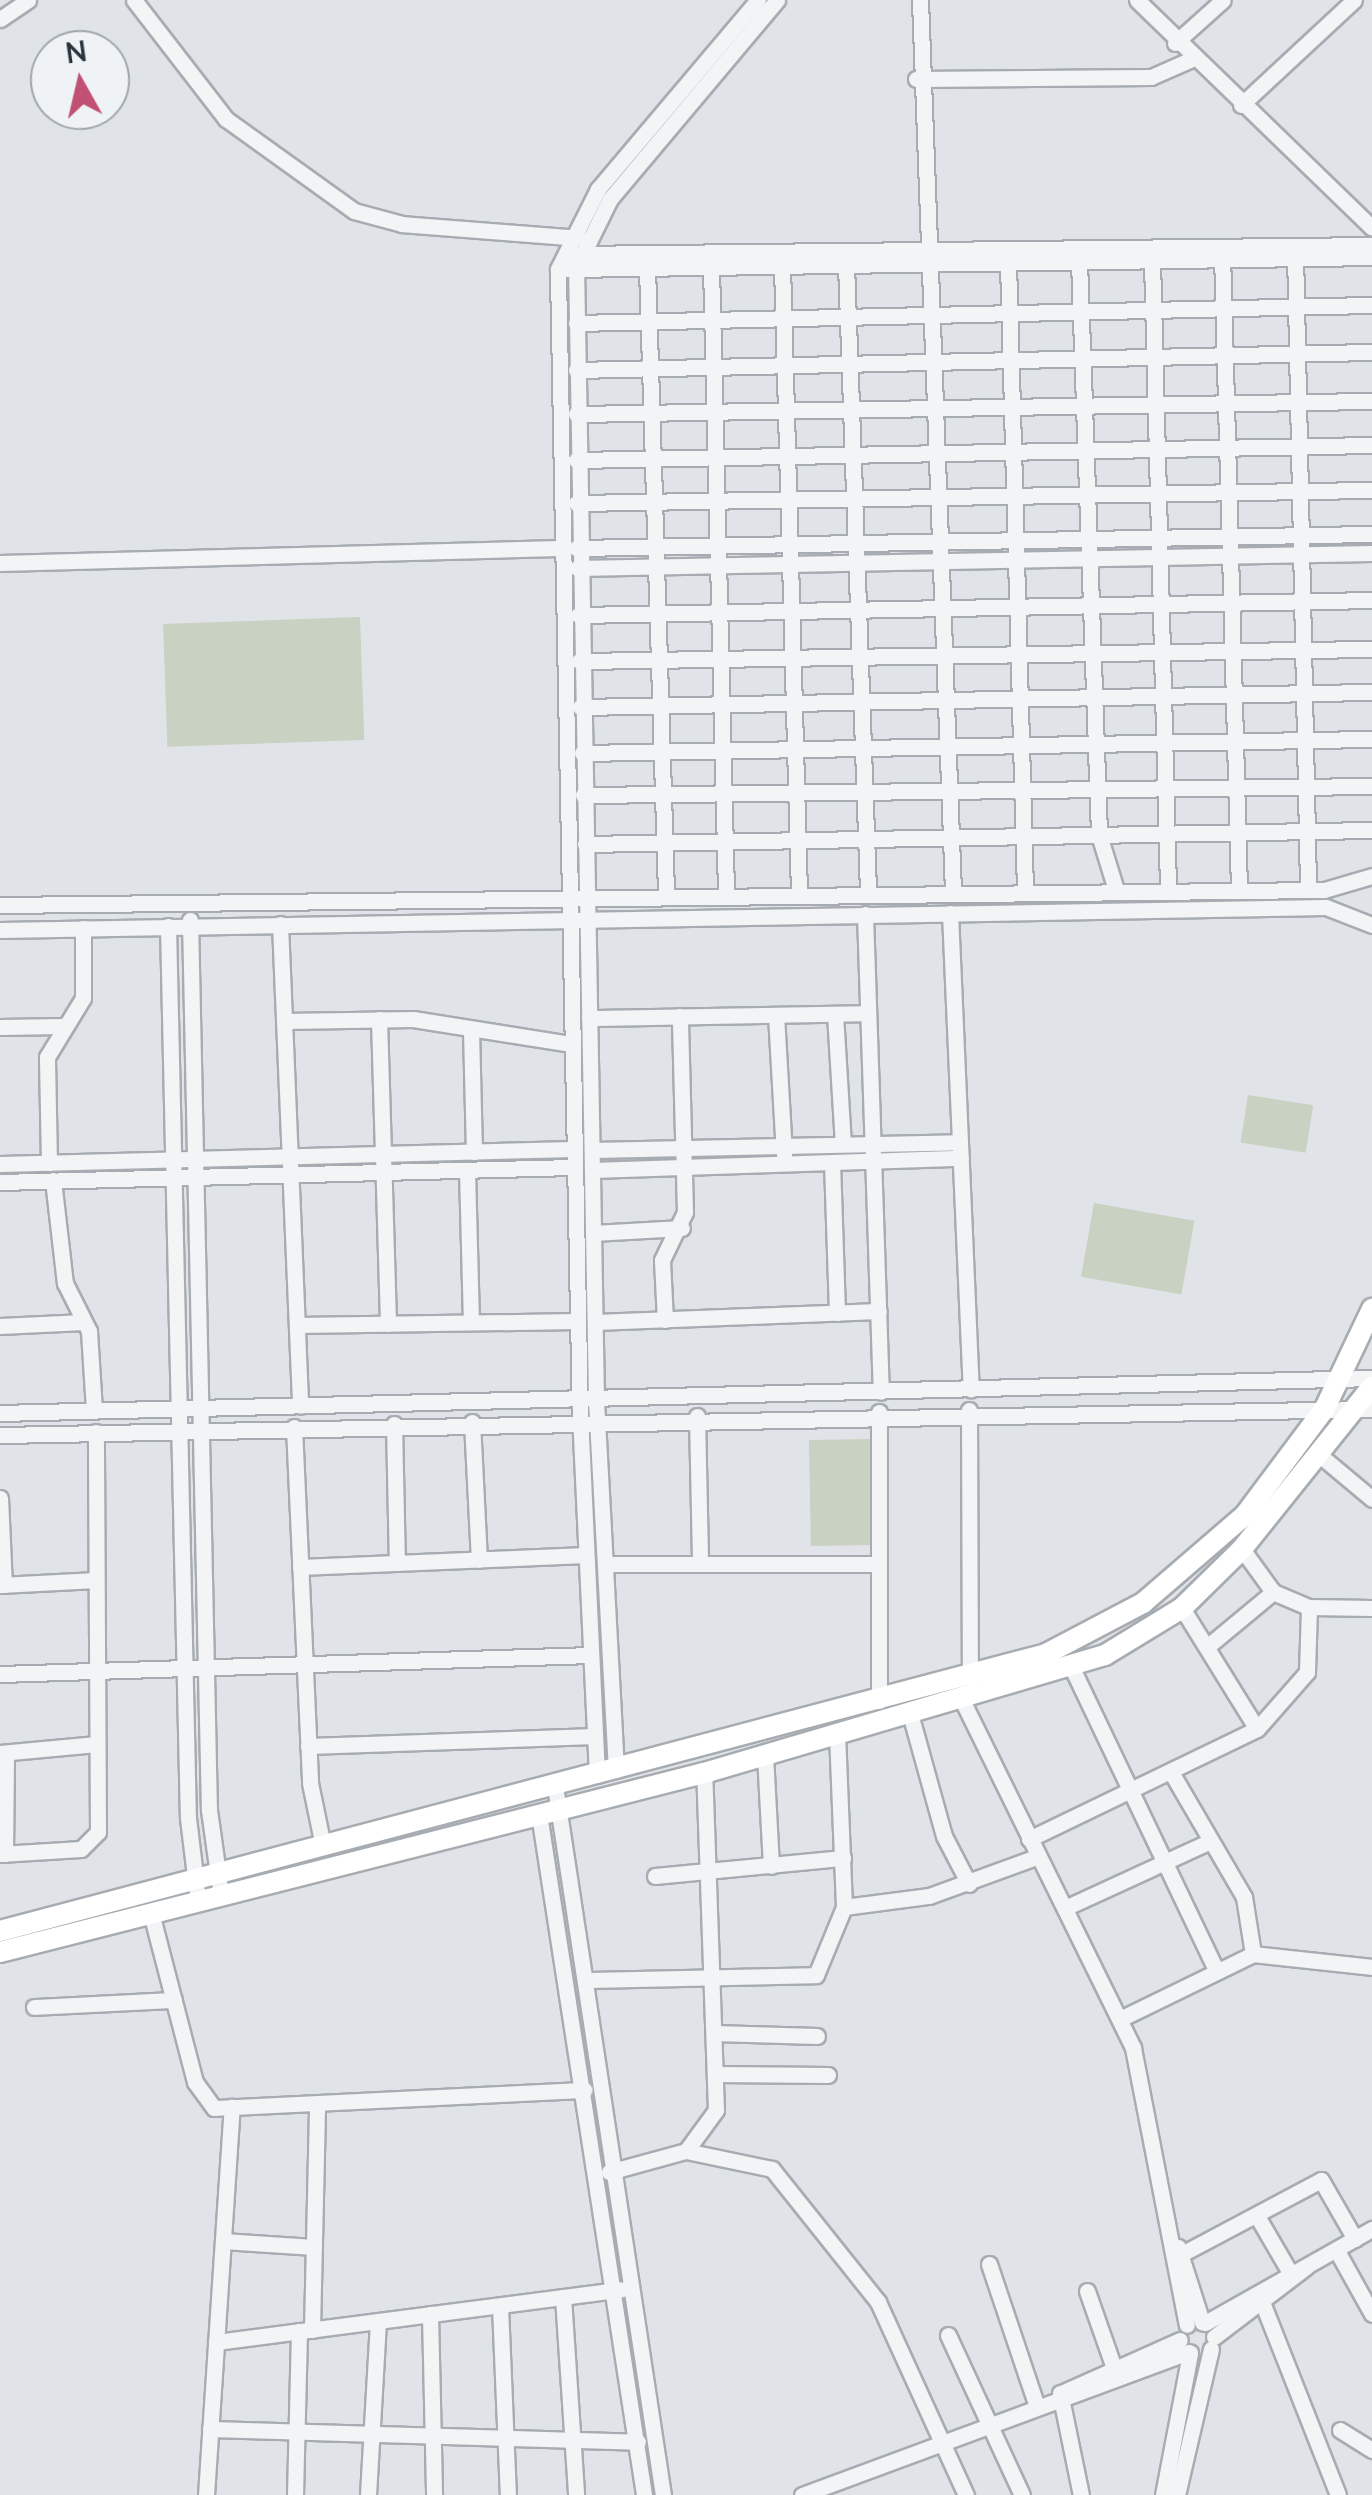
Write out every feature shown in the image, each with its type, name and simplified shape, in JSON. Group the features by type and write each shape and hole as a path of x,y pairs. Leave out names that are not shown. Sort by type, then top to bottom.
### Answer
{"main road":[{"path":"220,1886 324,1846 970,1677 1096,1631 1186,1570 1244,1515 1325,1408 1343,1378 1372,1310"},
{"path":"0,1931 196,1892 704,1773 912,1717 1072,1668 1182,1608 1242,1549 1366,1409 1372,1387"},
{"path":"0,1952 151,1913 196,1892"}],"street":[{"path":"0,19 28,0"},
{"path":"134,0 226,118 354,211 402,224 577,249 646,267 846,264 926,257 1008,262 1152,260 1222,253"},
{"path":"607,1772 595,1736 580,1419 588,1399 595,1322 578,615 576,568 568,548 576,503 577,249 598,189 758,0"},
{"path":"560,262 577,249 778,0"},
{"path":"920,0 916,79 952,891"},
{"path":"1136,0 1192,59 1372,228"},
{"path":"1176,43 1223,0"},
{"path":"1240,105 1354,0"},
{"path":"916,79 1150,77 1192,59"},
{"path":"560,262 577,249 926,257 1295,252 1372,245"},
{"path":"1295,252 1372,257"},
{"path":"1295,252 1308,889"},
{"path":"1222,253 1239,888"},
{"path":"1152,260 1168,889"},
{"path":"1079,261 1098,835 1116,890"},
{"path":"560,262 568,548 567,895 577,1321 588,1399 597,1418 605,1564 607,1772"},
{"path":"1008,262 1025,890"},
{"path":"846,264 868,892"},
{"path":"782,265 799,892"},
{"path":"711,266 726,893"},
{"path":"646,267 666,894"},
{"path":"576,323 1372,305"},
{"path":"576,370 1372,352"},
{"path":"576,414 1372,401"},
{"path":"576,460 1372,445"},
{"path":"576,503 1372,490"},
{"path":"0,563 655,546 1372,534"},
{"path":"576,568 1372,553"},
{"path":"578,615 1372,600"},
{"path":"579,662 1372,649"},
{"path":"580,707 1372,692"},
{"path":"582,752 1372,739"},
{"path":"583,795 1372,786"},
{"path":"585,844 1372,830"},
{"path":"0,905 799,892 1308,889 1364,880 1366,921 1326,908 0,930"},
{"path":"190,902 205,1667 220,1886"},
{"path":"950,913 971,1390"},
{"path":"864,914 881,1392"},
{"path":"280,924 300,1406"},
{"path":"168,926 185,1668 196,1892"},
{"path":"49,1163 47,1057 62,1026 84,998 83,928"},
{"path":"589,1018 868,1013"},
{"path":"835,1014 843,1144"},
{"path":"776,1015 785,1164"},
{"path":"665,1320 663,1255 682,1228 680,1016"},
{"path":"284,1020 379,1018 570,1044"},
{"path":"379,1018 388,1324"},
{"path":"0,1027 62,1026"},
{"path":"471,1030 474,1152"},
{"path":"592,1150 873,1144 961,1150"},
{"path":"0,1164 573,1149"},
{"path":"592,1170 873,1161 961,1150"},
{"path":"832,1162 837,1313"},
{"path":"0,1182 574,1166"},
{"path":"466,1170 471,1322"},
{"path":"54,1180 65,1283 84,1322 94,1411"},
{"path":"593,1232 682,1228"},
{"path":"595,1322 878,1312"},
{"path":"297,1325 577,1321"},
{"path":"0,1326 84,1322"},
{"path":"0,1413 1372,1378"},
{"path":"0,1435 969,1410 1366,1409"},
{"path":"969,1410 970,1677"},
{"path":"879,1412 879,1701"},
{"path":"697,1416 700,1564"},
{"path":"472,1422 479,1560"},
{"path":"394,1424 397,1563"},
{"path":"294,1427 308,1746 324,1846"},
{"path":"96,1432 97,1744 93,1843 2,1854 3,1753 97,1744"},
{"path":"1322,1457 1372,1499"},
{"path":"0,1498 2,1585 96,1580"},
{"path":"1242,1549 1273,1592 1308,1607 1372,1608"},
{"path":"300,1567 586,1555"},
{"path":"605,1564 879,1564"},
{"path":"1208,1646 1273,1592"},
{"path":"1029,1839 1130,1787 1258,1729 1307,1672 1308,1607"},
{"path":"1182,1608 1258,1729"},
{"path":"0,1674 591,1654"},
{"path":"1072,1668 1130,1787 1159,1862 1214,1966"},
{"path":"963,1702 1036,1857 1067,1906 1122,2018 1197,2338 1178,2495"},
{"path":"912,1717 944,1836 968,1884"},
{"path":"308,1746 595,1736"},
{"path":"585,1980 816,1975 844,1907 837,1736"},
{"path":"765,1755 771,1866"},
{"path":"1170,1772 1244,1897 1253,1954"},
{"path":"686,2150 716,2110 714,1871 704,1773"},
{"path":"555,1786 549,1811 585,2090 663,2495"},
{"path":"549,1811 585,1980 624,2289 644,2495"},
{"path":"1067,1906 1208,1842"},
{"path":"844,1907 968,1884 1036,1857"},
{"path":"655,1876 843,1858"},
{"path":"151,1913 202,2097 232,2107 585,2090"},
{"path":"1122,2018 1214,1966 1253,1954 1372,1968"},
{"path":"34,2007 174,2000"},
{"path":"714,2033 818,2036"},
{"path":"717,2074 828,2075"},
{"path":"295,2495 296,2432 314,2246 317,2105"},
{"path":"206,2495 232,2107"},
{"path":"609,2172 686,2150 761,2164 779,2177 878,2302 966,2495"},
{"path":"1177,2250 1257,2216 1325,2180 1355,2239"},
{"path":"1257,2216 1288,2271"},
{"path":"802,2495 988,2420 1058,2397 1197,2338 1262,2302 1306,2267 1372,2229"},
{"path":"223,2241 314,2246"},
{"path":"1337,2251 1372,2314"},
{"path":"989,2264 1036,2404"},
{"path":"1058,2397 1114,2368 1197,2338 1288,2271 1306,2267"},
{"path":"216,2342 624,2289"},
{"path":"1088,2291 1114,2368"},
{"path":"563,2298 576,2440 576,2495"},
{"path":"1262,2302 1338,2495"},
{"path":"500,2306 510,2438 508,2495"},
{"path":"430,2314 438,2436 434,2495"},
{"path":"368,2495 378,2321"},
{"path":"948,2335 1022,2495"},
{"path":"1163,2495 1197,2338"},
{"path":"1058,2397 1080,2495"},
{"path":"210,2430 638,2442"},
{"path":"1340,2430 1372,2450"}],"green space":[{"path":"360,617 364,740 167,747 163,624"},
{"path":"1248,1095 1313,1105 1306,1153 1240,1142"},
{"path":"1094,1203 1194,1221 1181,1295 1081,1277"},
{"path":"872,1439 874,1545 811,1546 809,1440"}]}
